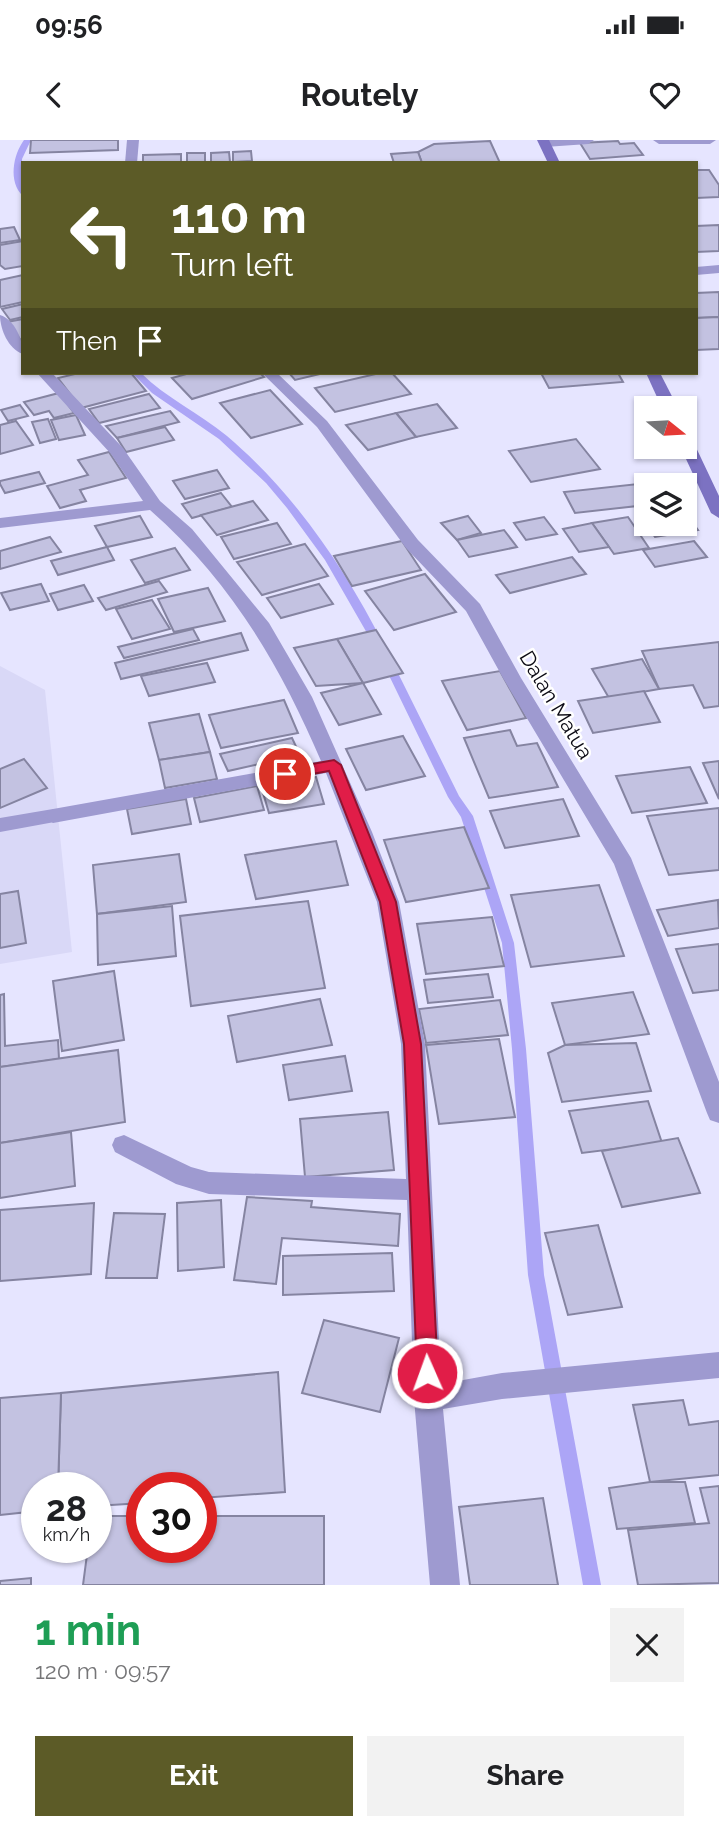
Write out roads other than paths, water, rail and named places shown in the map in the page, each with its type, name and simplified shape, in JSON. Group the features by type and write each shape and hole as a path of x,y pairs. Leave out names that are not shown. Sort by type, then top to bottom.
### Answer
{"main road":[{"path":"544,141 553,161"},
{"path":"654,375 664,396"},
{"path":"693,459 719,513"}],"street":[{"path":"131,161 133,140"},
{"path":"544,141 588,140"},
{"path":"659,140 710,140"},
{"path":"698,271 719,269"},
{"path":"0,319 21,347"},
{"path":"46,375 117,451 153,505 186,533 263,627 303,697 334,765 388,902 413,1044 428,1399 445,1585"},
{"name":"Dalan Matua","path":"271,375 322,424 412,544 474,608 512,678 624,863 719,1113"},
{"path":"0,523 153,505"},
{"path":"0,825 334,765"},
{"path":"124,1145 185,1176 209,1183 421,1190"},
{"path":"428,1399 502,1386 719,1365"}],"waterway":[{"path":"21,188 18,180 18,159 28,140"},
{"path":"138,375 155,391 222,437 269,481 291,506 330,560 379,645"},
{"path":"387,661 454,797 467,816 508,943 536,1275 592,1585"}]}
